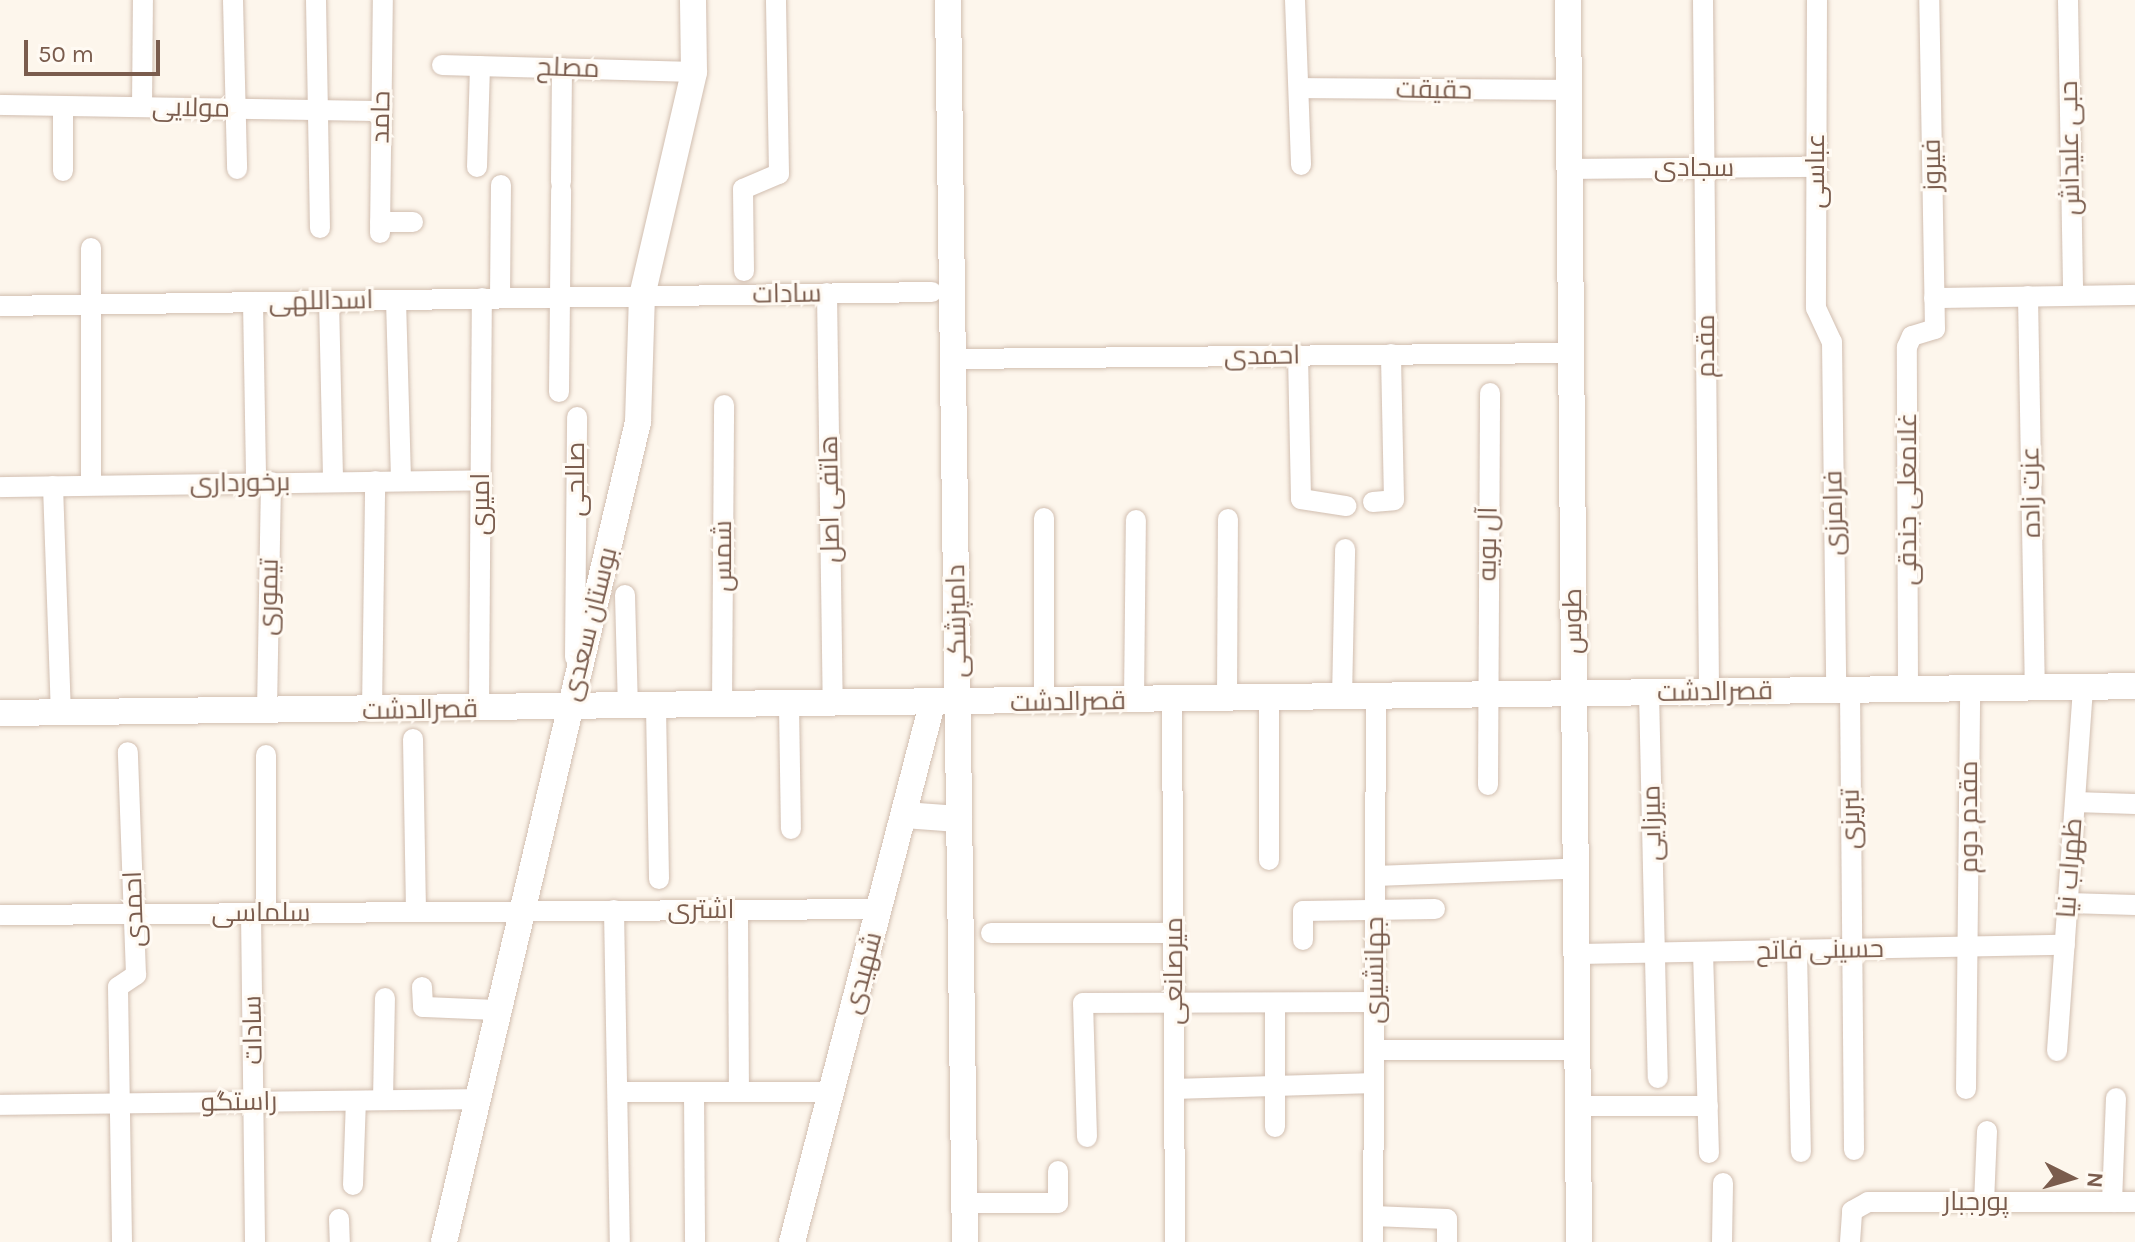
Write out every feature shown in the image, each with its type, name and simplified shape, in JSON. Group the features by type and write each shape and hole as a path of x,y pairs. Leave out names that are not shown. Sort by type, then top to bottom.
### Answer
{"street":[{"path":"142,107 143,0"},
{"path":"233,0 237,169"},
{"path":"316,0 320,228"},
{"name":"حامد","path":"383,0 380,228 413,222"},
{"name":"بوستان سعدی","path":"444,1242 638,422 642,296 694,72 693,0"},
{"path":"744,271 743,189 779,174 776,0"},
{"name":"دامپزشکی","path":"948,0 942,292 953,359 945,704 959,819 965,1242"},
{"path":"1295,0 1301,165"},
{"name":"طوس","path":"1568,0 1579,1242"},
{"name":"مقدم","path":"1703,0 1709,692"},
{"name":"عباسی","path":"1817,0 1816,308 1831,336"},
{"name":"فیروز","path":"1929,0 1935,329"},
{"name":"حبی علیداش","path":"2068,0 2073,295"},
{"name":"مصلح","path":"442,65 694,72"},
{"path":"477,167 480,66"},
{"path":"559,392 562,68"},
{"name":"حقیقت","path":"1299,88 1569,90"},
{"name":"مولایی","path":"0,105 63,106 96,96 142,107 381,111"},
{"path":"63,106 63,171"},
{"name":"سجادی","path":"1571,169 1817,167"},
{"name":"امیری","path":"479,709 481,480 501,185"},
{"path":"91,248 91,485"},
{"name":"سادات","path":"642,296 942,292"},
{"name":"هاتفی اصل","path":"827,293 833,705"},
{"path":"1934,298 2135,295"},
{"name":"اسداللهی","path":"0,306 642,296"},
{"name":"عزت زاده","path":"2028,296 2035,687"},
{"path":"396,300 401,481"},
{"path":"329,301 333,481"},
{"name":"تیموری","path":"253,302 263,482 267,711"},
{"name":"غلامعلی جندقی","path":"1908,689 1907,347 1912,336 1935,329"},
{"name":"فرامرزی","path":"1831,336 1843,690"},
{"name":"احمدی","path":"953,359 1571,353"},
{"path":"1373,502 1394,500 1391,354"},
{"path":"1298,355 1301,499 1346,506"},
{"name":"آل بویه","path":"1488,785 1486,696 1490,393"},
{"name":"شمس","path":"722,706 724,405"},
{"name":"صالحی","path":"572,696 577,417"},
{"name":"برخورداری","path":"0,487 481,480"},
{"path":"372,710 375,481"},
{"path":"53,486 61,713"},
{"path":"1044,518 1044,702"},
{"path":"1227,700 1228,519"},
{"path":"1134,701 1136,520"},
{"path":"1342,698 1345,549"},
{"path":"625,595 628,707"},
{"name":"ظهراب نیا","path":"2057,1051 2083,686"},
{"name":"قصرالدشت","path":"0,713 479,709 572,696 628,707 656,707 2135,686"},
{"name":"مقدم دوم","path":"1966,1089 1970,688"},
{"name":"تبریزی","path":"1843,690 1853,949 1854,1150"},
{"name":"میرزایی","path":"1649,693 1658,1078"},
{"name":"جهانشیری","path":"1373,1242 1376,697"},
{"path":"1269,699 1269,860"},
{"name":"میرصانعی","path":"1172,700 1175,1242"},
{"name":"شهیدی","path":"792,1242 904,815 945,704"},
{"path":"789,706 791,829"},
{"path":"656,707 659,879"},
{"path":"413,739 416,912"},
{"name":"احمدی","path":"120,1103 118,987 136,975 128,752"},
{"name":"سادات","path":"255,1242 258,913 266,755"},
{"path":"2075,802 2135,804"},
{"path":"904,815 959,819"},
{"path":"1375,876 1563,869"},
{"path":"2068,903 2135,905"},
{"name":"اشتری","path":"521,911 880,909"},
{"path":"1303,940 1303,911 1435,909"},
{"path":"614,910 620,1242"},
{"path":"738,910 739,1092"},
{"name":"سلماسی","path":"0,915 521,911"},
{"path":"991,933 1174,933"},
{"name":"حسینی فاتح","path":"1576,954 2065,945"},
{"path":"1797,950 1801,1152"},
{"path":"1703,952 1709,1153"},
{"path":"422,987 423,1007 498,1010"},
{"path":"383,1100 385,998"},
{"path":"1087,1137 1083,1003 1374,1002"},
{"path":"1275,1003 1275,1127"},
{"path":"1374,1050 1577,1050"},
{"path":"1174,1089 1374,1083"},
{"path":"618,1092 832,1092"},
{"path":"694,1092 695,1242"},
{"path":"2112,1202 2116,1098"},
{"name":"راستگو","path":"0,1105 477,1099"},
{"path":"353,1185 356,1101"},
{"path":"120,1103 122,1242"},
{"path":"1578,1106 1708,1106"},
{"path":"1984,1203 1987,1131"},
{"path":"965,1203 1058,1203 1058,1171"},
{"path":"1722,1242 1723,1183"},
{"name":"پورجبار","path":"1850,1242 1852,1211 1862,1203 2135,1202"},
{"path":"1373,1216 1447,1219 1447,1242"},
{"path":"339,1219 340,1242"}]}
